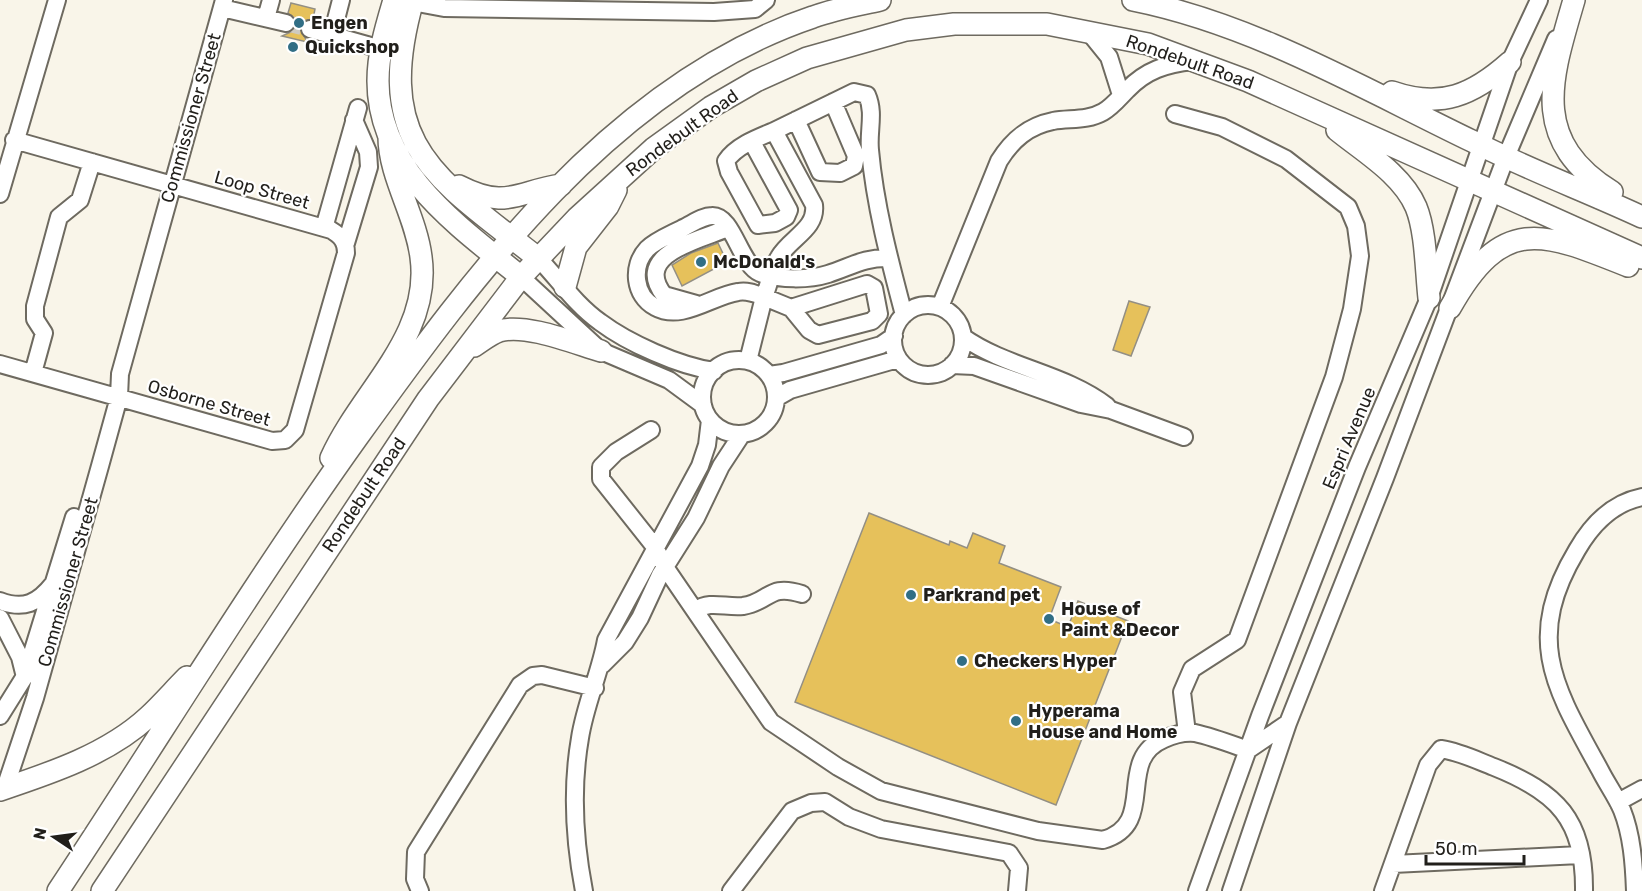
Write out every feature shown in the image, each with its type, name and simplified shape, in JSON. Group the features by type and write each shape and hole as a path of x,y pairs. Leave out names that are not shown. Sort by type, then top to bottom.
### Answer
{"main road":[{"name":"Rondebult Road","path":"58,891 317,495 413,361 511,237 561,185 642,113 685,82 742,48 813,17 880,0"},
{"path":"1133,0 1213,21 1329,71 1482,146 1642,217"},
{"path":"1574,0 1553,77 1554,123 1573,161 1591,179 1642,211"},
{"path":"317,495 346,428 405,340 415,318 422,291 421,252 413,220 391,156 378,82 381,49 404,1"},
{"path":"404,1 401,98 415,144 437,176 539,259"},
{"name":"Rondebult Road","path":"102,891 428,399 521,277 577,218 654,148 711,107 756,81 807,58 906,30 954,24 1047,24 1148,44 1197,61 1316,112 1642,258"},
{"path":"1329,71 1404,97 1437,99 1469,93 1492,78 1510,62"},
{"path":"1316,112 1399,182 1410,195 1421,222 1429,298"},
{"path":"389,137 404,167 428,198 521,277"},
{"path":"437,176 480,196 493,199 517,198 561,185"},
{"path":"565,287 576,247 608,206 620,178"},
{"path":"1450,308 1467,277 1481,262 1514,242 1528,239 1548,238 1568,242 1642,272"},
{"path":"465,351 496,332 507,329 530,331 601,351"},
{"path":"2,792 83,759 113,743 148,717 187,676 240,611"}],"street":[{"path":"0,194 57,0"},
{"path":"266,18 271,0"},
{"path":"332,35 341,0"},
{"path":"404,1 444,8 515,4 744,11 756,9 766,0"},
{"name":"Espri Avenue","path":"1197,891 1248,750 1357,467 1429,298 1510,62 1539,0"},
{"path":"1230,891 1287,723 1450,308 1506,157 1574,0"},
{"path":"223,4 286,23"},
{"name":"Commissioner Street","path":"0,716 26,676 120,374 223,4"},
{"path":"310,29 381,49"},
{"path":"1088,31 1109,57 1122,95"},
{"path":"940,307 999,161 1011,142 1032,128 1053,121 1080,120 1104,112 1149,72 1169,64 1197,61"},
{"path":"752,142 789,210 786,217 766,225 758,225 729,172 726,161 732,153 752,142 796,120 854,92 867,95 872,106 869,149 889,258 904,315"},
{"path":"796,120 820,172 840,173 854,166 856,156 833,102"},
{"path":"324,228 356,114 368,152 369,167 346,248"},
{"path":"1175,114 1222,128 1286,159 1348,207 1356,226 1359,256 1352,309 1334,377 1237,640 1192,669 1182,692 1186,733"},
{"path":"748,361 764,297 782,252 812,222 815,215 814,204 774,131"},
{"name":"Loop Street","path":"14,140 324,228 338,234 346,248"},
{"path":"33,373 44,333 35,319 35,306 59,217 80,200 92,162"},
{"path":"791,308 867,284 874,288 879,314 872,321 819,335 809,330 791,308 749,291 738,292 675,312 654,307 638,289 636,280 640,260 647,249 655,243 700,219 719,217 728,228 749,265 757,272 772,277 809,278 827,274 861,260 889,258"},
{"name":"Osborne Street","path":"0,363 272,441 281,441 295,430 346,248"},
{"path":"539,259 581,306 600,322 619,334 684,365 714,371"},
{"path":"521,277 601,351 669,380 706,412 722,430 742,434 754,431 768,421 776,398 769,375 748,361 732,361 714,371 704,388 706,412 707,445 700,466 606,640 602,665 580,737 573,820 584,891"},
{"path":"769,375 881,345 894,336 904,315 925,305 940,307 953,316 963,337 979,349 1087,391 1111,410"},
{"path":"894,336 898,358 909,370 924,375 939,373 952,365 961,352 963,337"},
{"path":"776,398 790,390 898,358"},
{"path":"952,365 974,366 1081,404 1111,410 1184,437"},
{"name":"Commissioner Street","path":"2,792 35,698 113,396"},
{"path":"651,430 601,467 602,479 655,547 666,567 771,722 838,767 881,791 1038,831 1095,840 1111,838 1131,822 1136,806 1137,772 1144,753 1156,742 1186,733 1248,750 1287,723"},
{"path":"602,665 625,642 696,518 721,466 742,434"},
{"path":"1635,891 1631,846 1618,802 1559,694 1551,669 1549,630 1559,586 1588,532 1606,513 1629,500 1642,497"},
{"path":"0,601 10,605 32,604 41,599 55,582"},
{"path":"696,610 711,604 740,606 754,604 779,590 802,594"},
{"path":"0,618 26,676 21,735"},
{"path":"420,891 415,879 416,852 520,685 533,676 542,675 595,688"},
{"path":"1383,891 1428,765 1441,749 1457,752 1530,781 1569,817 1577,834 1584,891"},
{"path":"1618,802 1642,789"},
{"path":"731,891 792,811 811,803 825,802 869,826 997,849 1009,854 1019,868 1017,891"},
{"path":"1393,864 1580,855"}],"building":[{"path":"291,3 315,9 313,19 303,21 300,27 307,42 282,36 293,31 296,26 296,19 288,13"},
{"path":"718,243 727,262 682,286 672,265 691,253"},
{"path":"1129,301 1150,307 1131,356 1113,350"},
{"path":"869,513 949,545 950,541 967,548 973,533 1005,546 999,563 1061,587 1049,619 1068,627 1078,601 1128,621 1056,805 795,702"}],"tunnel":[{"path":"286,23 310,29"}],"place":[{"name":"Engen","path":"299,23"},
{"name":"Quickshop","path":"293,47"},
{"name":"McDonald's","path":"701,262"},
{"name":"Parkrand pet","path":"911,595"},
{"name":"House of Paint &Decor","path":"1049,619"},
{"name":"Checkers Hyper","path":"962,661"},
{"name":"Hyperama House and Home","path":"1016,721"}]}
